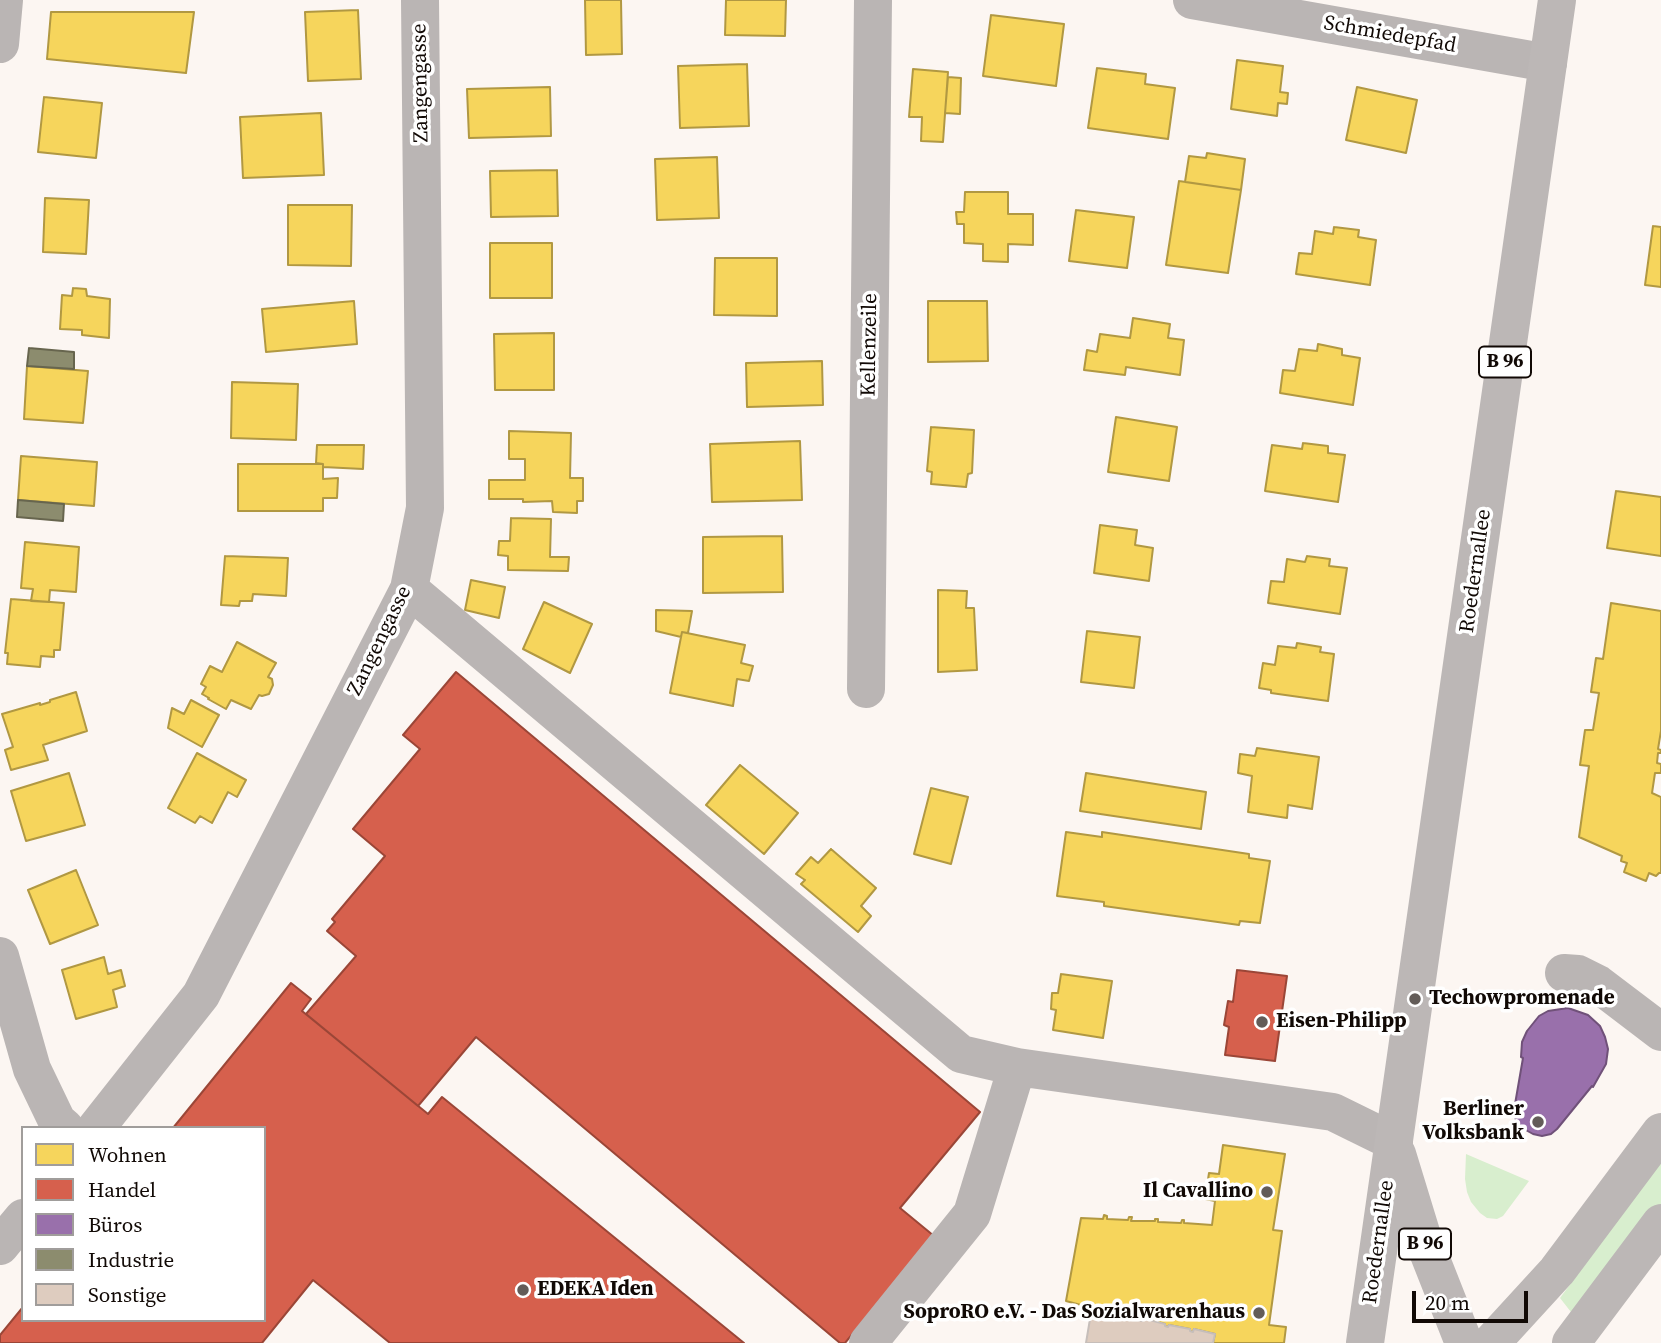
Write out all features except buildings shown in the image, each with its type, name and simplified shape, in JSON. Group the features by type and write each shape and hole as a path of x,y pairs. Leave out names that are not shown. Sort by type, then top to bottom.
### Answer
{"main road":[{"name":"Roedernallee","path":"1365,1343 1557,0"},
{"path":"1491,1343 1557,1271 1661,1132"},
{"name":"Roedernallee","path":"1394,1142 1423,1239 1464,1343"},
{"path":"1571,1343 1661,1223"}],"street":[{"path":"0,44 4,0"},
{"name":"Zangengasse","path":"98,1126 201,995 409,589 425,508 420,0"},
{"name":"Kellenzeile","path":"866,689 873,0"},
{"name":"Schmiedepfad","path":"1192,0 1548,62"},
{"path":"409,589 961,1054 1017,1067 1333,1112 1394,1142"},
{"path":"0,956 32,1069 57,1121 63,1126"},
{"path":"1564,973 1578,974 1598,984 1661,1032"},
{"path":"869,1343 972,1214 1017,1067"},
{"path":"0,1246 21,1220"}],"green space":[{"path":"1466,1154 1529,1181 1503,1216 1497,1219 1487,1218 1471,1202 1465,1179"},
{"path":"1661,1162 1661,1209 1578,1321 1560,1298"}],"place":[{"name":"Techowpromenade","path":"1415,999"},
{"name":"Eisen-Philipp","path":"1262,1022"},
{"name":"Berliner Volksbank","path":"1538,1122"},
{"name":"Il Cavallino","path":"1267,1192"},
{"name":"EDEKA Iden","path":"523,1290"},
{"name":"SoproRO e.V. - Das Sozialwarenhaus","path":"1259,1313"}]}
